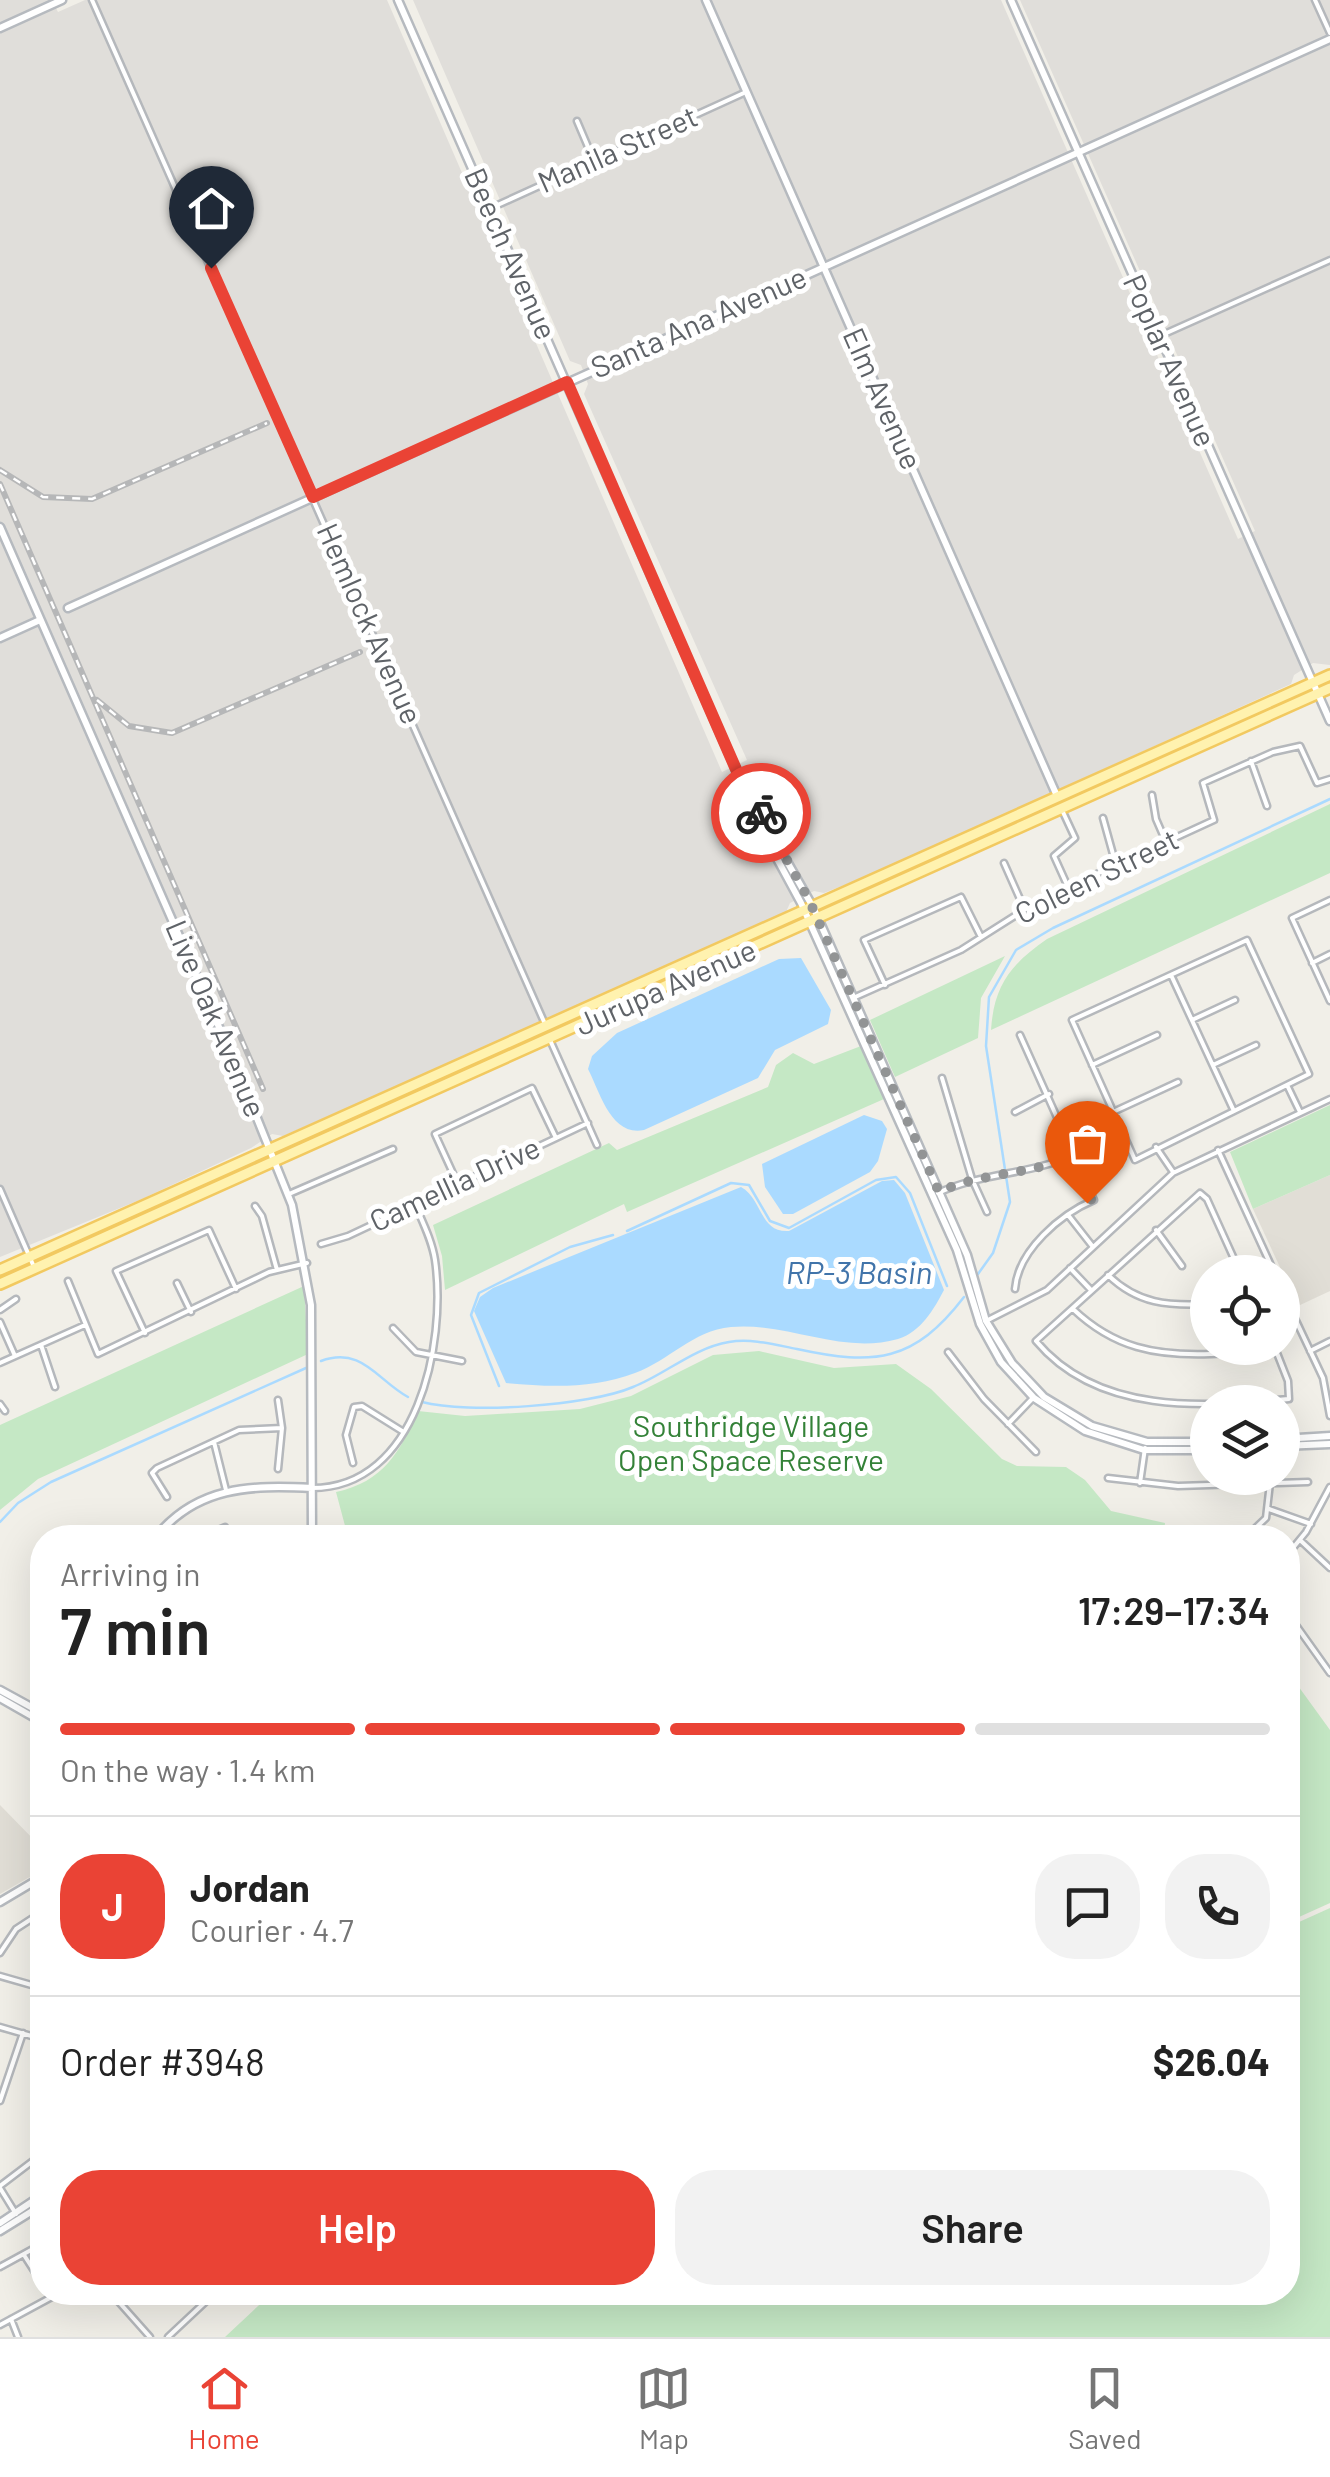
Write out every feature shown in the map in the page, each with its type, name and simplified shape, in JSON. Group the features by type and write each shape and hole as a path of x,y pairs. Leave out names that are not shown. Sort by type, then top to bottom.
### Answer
{"main road":[{"name":"Jurupa Avenue","path":"0,1284 276,1162 809,911 1330,674"},
{"name":"Jurupa Avenue","path":"0,1270 270,1151 814,923 1330,688"}],"street":[{"path":"0,28 62,0"},
{"name":"Hemlock Avenue","path":"92,0 597,1145"},
{"name":"Beech Avenue","path":"398,0 742,783 809,911 936,1194"},
{"name":"Elm Avenue","path":"706,0 1058,798"},
{"name":"Poplar Avenue","path":"1011,0 1330,721"},
{"path":"1316,0 1330,36"},
{"name":"Santa Ana Avenue","path":"68,608 1330,36"},
{"name":"Manila Street","path":"490,208 746,92"},
{"path":"577,122 594,161"},
{"path":"1158,337 1330,260"},
{"name":"Live Oak Avenue","path":"0,527 288,1194 306,1263 313,1350 312,1525"},
{"path":"0,638 40,620"},
{"name":"Coleen Street","path":"853,999 981,937 1068,887 1214,820 1203,784 1300,746 1317,783 1330,778"},
{"path":"1252,762 1267,806"},
{"path":"1152,795 1166,842"},
{"path":"1062,810 1075,840 1054,856 1068,887"},
{"path":"1103,818 1105,837 1116,865"},
{"path":"1004,863 1024,909"},
{"path":"885,985 864,940 961,898 981,937"},
{"path":"1330,900 1292,918 1330,1001"},
{"name":"Beech Avenue","path":"814,923 853,999 936,1194 1001,1362 1036,1395 1086,1431 1146,1446 1190,1449"},
{"path":"1247,940 1309,1074 1134,1160 1072,1020 1172,975 1247,940"},
{"path":"1312,962 1330,954"},
{"path":"1172,975 1233,1109"},
{"path":"1192,1020 1235,1000"},
{"path":"1014,1289 1034,1248 1067,1214 1094,1200 1020,1035"},
{"path":"1092,1065 1156,1036"},
{"path":"1213,1065 1256,1045"},
{"path":"942,1078 972,1178 987,1212"},
{"path":"1113,1112 1178,1082"},
{"path":"1287,1084 1300,1112"},
{"path":"458,1184 435,1134 532,1088 556,1138"},
{"path":"1015,1112 1049,1094"},
{"path":"983,1322 1037,1296 1173,1173 1330,1099"},
{"name":"Camellia Drive","path":"321,1244 348,1236 588,1123"},
{"path":"1156,1146 1173,1173"},
{"path":"288,1194 393,1150"},
{"path":"1218,1150 1266,1255"},
{"path":"936,1194 972,1178 1046,1166 1076,1154"},
{"path":"0,1188 35,1269"},
{"path":"1232,1255 1202,1193 1036,1340 1084,1379 1136,1399 1194,1403 1289,1399 1282,1365"},
{"path":"167,1525 183,1509 226,1490 344,1485 370,1474 393,1452 430,1357 436,1263 414,1202"},
{"path":"255,1206 262,1216 277,1270"},
{"path":"1067,1214 1092,1246"},
{"path":"145,1334 116,1271 209,1230 237,1291"},
{"path":"1156,1230 1182,1266"},
{"path":"68,1281 98,1354 277,1270 306,1263"},
{"path":"1070,1268 1092,1290"},
{"path":"1108,1276 1130,1294 1150,1302 1190,1303"},
{"path":"178,1282 191,1312"},
{"path":"0,1310 16,1299"},
{"path":"1073,1309 1111,1338 1145,1351 1190,1353"},
{"path":"0,1322 15,1356"},
{"path":"0,1363 85,1325"},
{"path":"394,1328 409,1348 430,1357 462,1362"},
{"path":"1300,1329 1326,1389 1330,1416"},
{"path":"1310,1350 1330,1341"},
{"path":"41,1345 55,1386"},
{"path":"948,1352 1036,1452"},
{"path":"1008,1424 1036,1395"},
{"path":"278,1400 282,1428 278,1468"},
{"path":"0,1404 5,1411"},
{"path":"354,1462 346,1435 354,1406 362,1406 403,1432"},
{"path":"167,1497 152,1473 245,1428 282,1428"},
{"path":"1300,1440 1330,1436"},
{"path":"214,1442 226,1490"},
{"name":"Beech Avenue","path":"1146,1446 1190,1443"},
{"path":"1300,1443 1330,1444"},
{"path":"1140,1483 1146,1446"},
{"path":"1108,1478 1140,1483 1190,1483"},
{"path":"1300,1482 1308,1482"},
{"path":"1330,1487 1300,1540 1330,1568"},
{"path":"1261,1525 1269,1509 1270,1495"},
{"path":"1269,1509 1311,1524"},
{"path":"1324,1562 1330,1556"},
{"path":"1300,1631 1330,1673"},
{"path":"0,1694 30,1711"},
{"path":"0,1902 30,1885"},
{"path":"0,1953 16,1930 30,1920"},
{"path":"0,1976 30,1985"},
{"path":"0,2027 30,2035"},
{"path":"0,2101 24,2033"},
{"path":"17,2217 0,2187 30,2163"},
{"path":"0,2231 30,2206"},
{"path":"0,2223 30,2211"},
{"path":"0,2268 30,2251"},
{"path":"24,2255 30,2264"},
{"path":"0,2325 34,2305"},
{"path":"122,2305 150,2337"},
{"path":"168,2337 202,2305"},
{"path":"10,2320 18,2337"}],"shaded area":[{"path":"0,0 52,0 58,12 85,0 387,0 722,772 747,760 584,394 588,384 581,365 570,361 413,0 1001,0 1238,539 1255,531 1020,0 1330,0 1330,665 1313,663 1294,675 1291,684 875,873 824,893 814,891 790,903 786,912 629,984 283,1136 272,1134 251,1148 142,1199 0,1257"},
{"path":"1330,1175 1330,1291 1300,1305 1300,1255 1274,1255 1253,1209"},
{"path":"0,1805 30,1836 30,1877 0,1894"}],"green space":[{"path":"1330,804 1330,873 991,1030 996,1000 1007,977 1023,957 1047,939"},
{"path":"1005,956 981,998 978,1038 895,1077 870,1020"},
{"path":"861,1046 884,1099 627,1212 624,1204 445,1290 442,1256 433,1225 609,1143 617,1150 768,1087 776,1065 793,1053 814,1064"},
{"path":"1330,1105 1330,1175 1253,1209 1230,1152"},
{"path":"304,1286 308,1354 38,1479 0,1510 0,1425"},
{"name":"Southridge Village Open Space Reserve","path":"759,1351 834,1368 896,1364 931,1389 1002,1459 1017,1466 1066,1467 1085,1480 1111,1511 1165,1525 345,1525 336,1492 378,1473 397,1452 418,1411 465,1416 580,1409 631,1396 713,1355"},
{"path":"1300,1689 1330,1730 1330,1903 1300,1917"},
{"path":"1330,1908 1330,2337 225,2337 259,2305 1300,2305 1300,1922"}],"water":[{"path":"801,958 831,1010 828,1024 775,1050 758,1078 644,1130 623,1127 615,1120 588,1069 592,1056 617,1033 779,959"},
{"name":"RP-3 Basin","path":"864,1115 882,1121 887,1129 878,1161 870,1172 793,1214 783,1214 765,1187 762,1164"},
{"name":"RP-3 Basin","path":"894,1180 905,1193 944,1290 920,1325 898,1339 856,1343 773,1329 731,1327 704,1334 648,1367 604,1382 506,1383 474,1311 480,1297 493,1288 741,1187 772,1227 789,1231 882,1181"}],"waterway":[{"path":"978,1274 993,1253 1010,1202 986,1046 989,997 1016,950 1053,928 1330,799"},
{"path":"627,1231 731,1183 749,1185 770,1221 789,1228 876,1180 896,1177 910,1193 947,1286"},
{"path":"499,1386 471,1315 479,1293 570,1247 613,1235"},
{"path":"422,1402 497,1408 588,1399 633,1387 703,1350 738,1341 849,1357 891,1354 928,1335 964,1297"},
{"path":"321,1361 358,1361 408,1397"},
{"path":"0,1522 18,1503 51,1482 306,1368"}],"railway":[{"path":"0,470 43,497 92,499 267,423"},
{"path":"0,484 263,1089"},
{"path":"97,700 129,726 172,733 360,652"}],"way so far":[{"path":"761,813 809,900 939,1192 972,1178 1029,1170 1076,1154 1094,1197 1087,1203"}],"route":[{"path":"211,268 313,497 567,382 742,783 761,813"}]}
